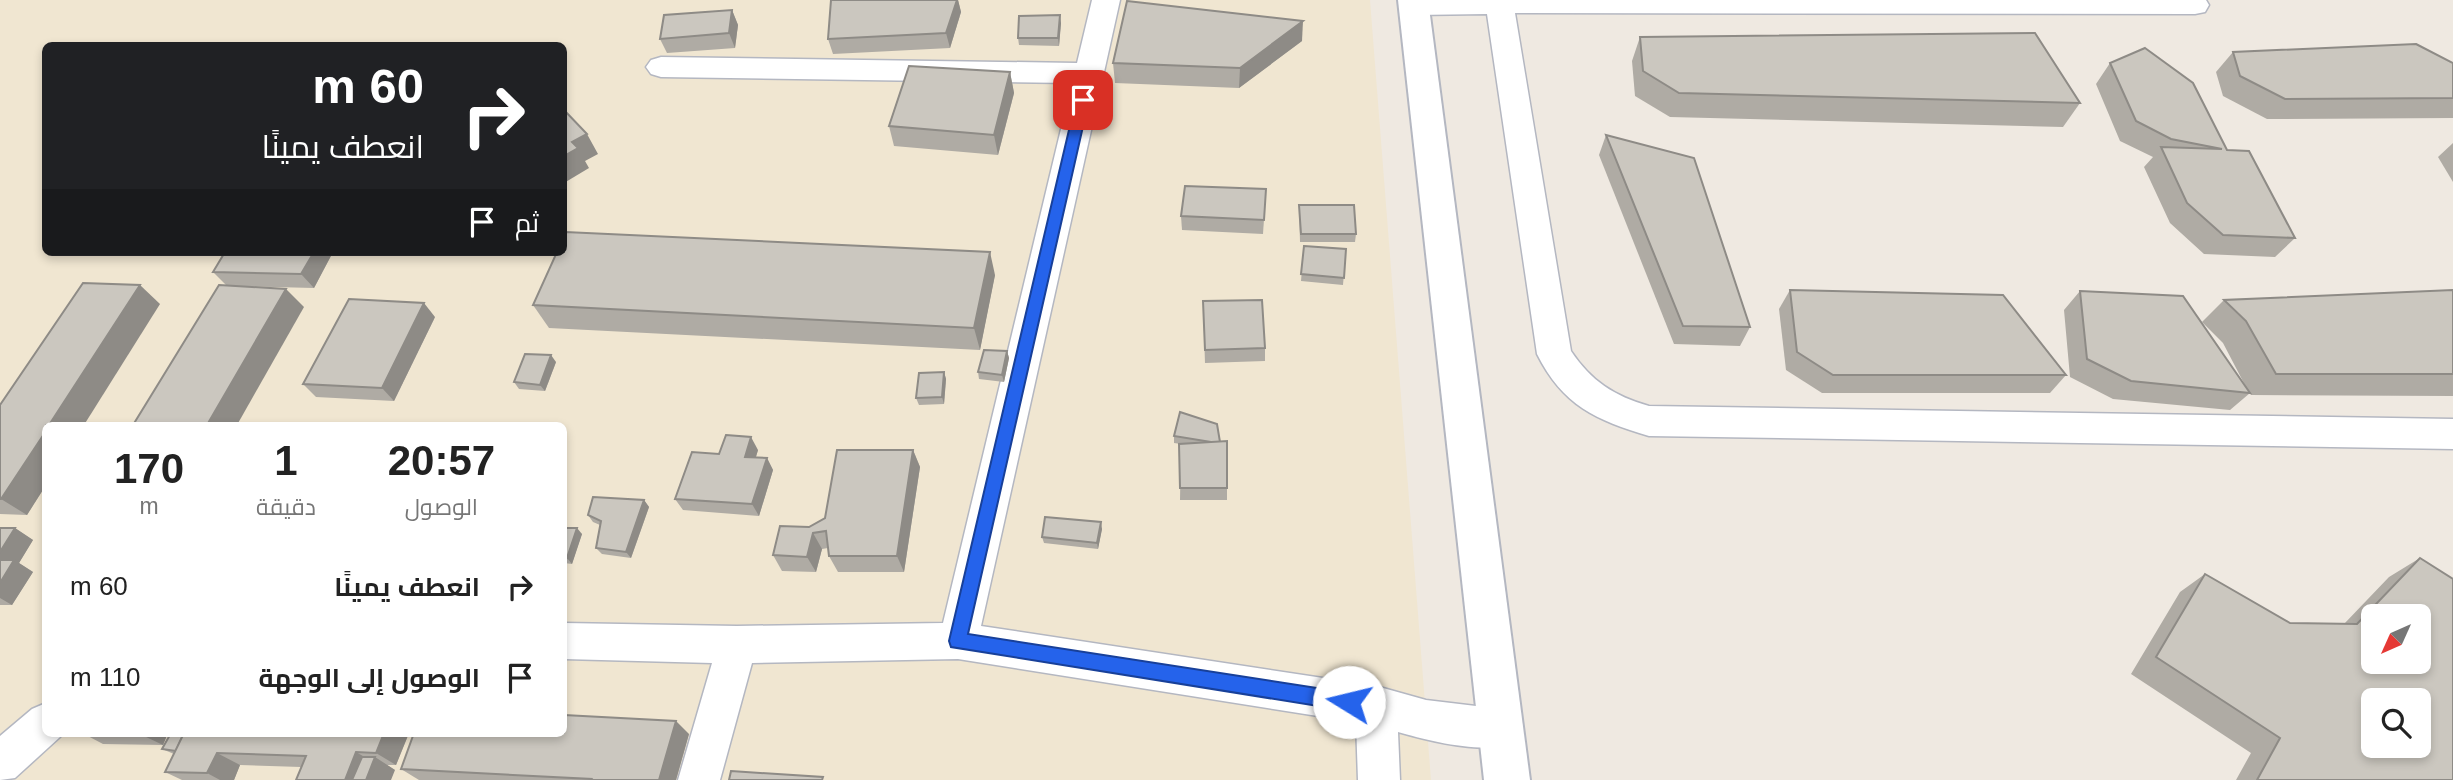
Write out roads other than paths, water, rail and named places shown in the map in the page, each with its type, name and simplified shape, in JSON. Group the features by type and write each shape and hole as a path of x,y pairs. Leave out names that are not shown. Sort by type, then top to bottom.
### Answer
{"street":[{"path":"958,641 1105,0"},
{"path":"1499,2 1554,354 1568,376 1587,397 1616,412 1649,421 2453,434"},
{"path":"1507,780 1414,3 2195,5"},
{"path":"661,66 1089,73"},
{"path":"567,641 737,645 958,641 1376,706 1426,720 1501,729"},
{"path":"699,780 737,645"},
{"path":"1376,706 1380,780"},
{"path":"0,763 42,726"}]}
